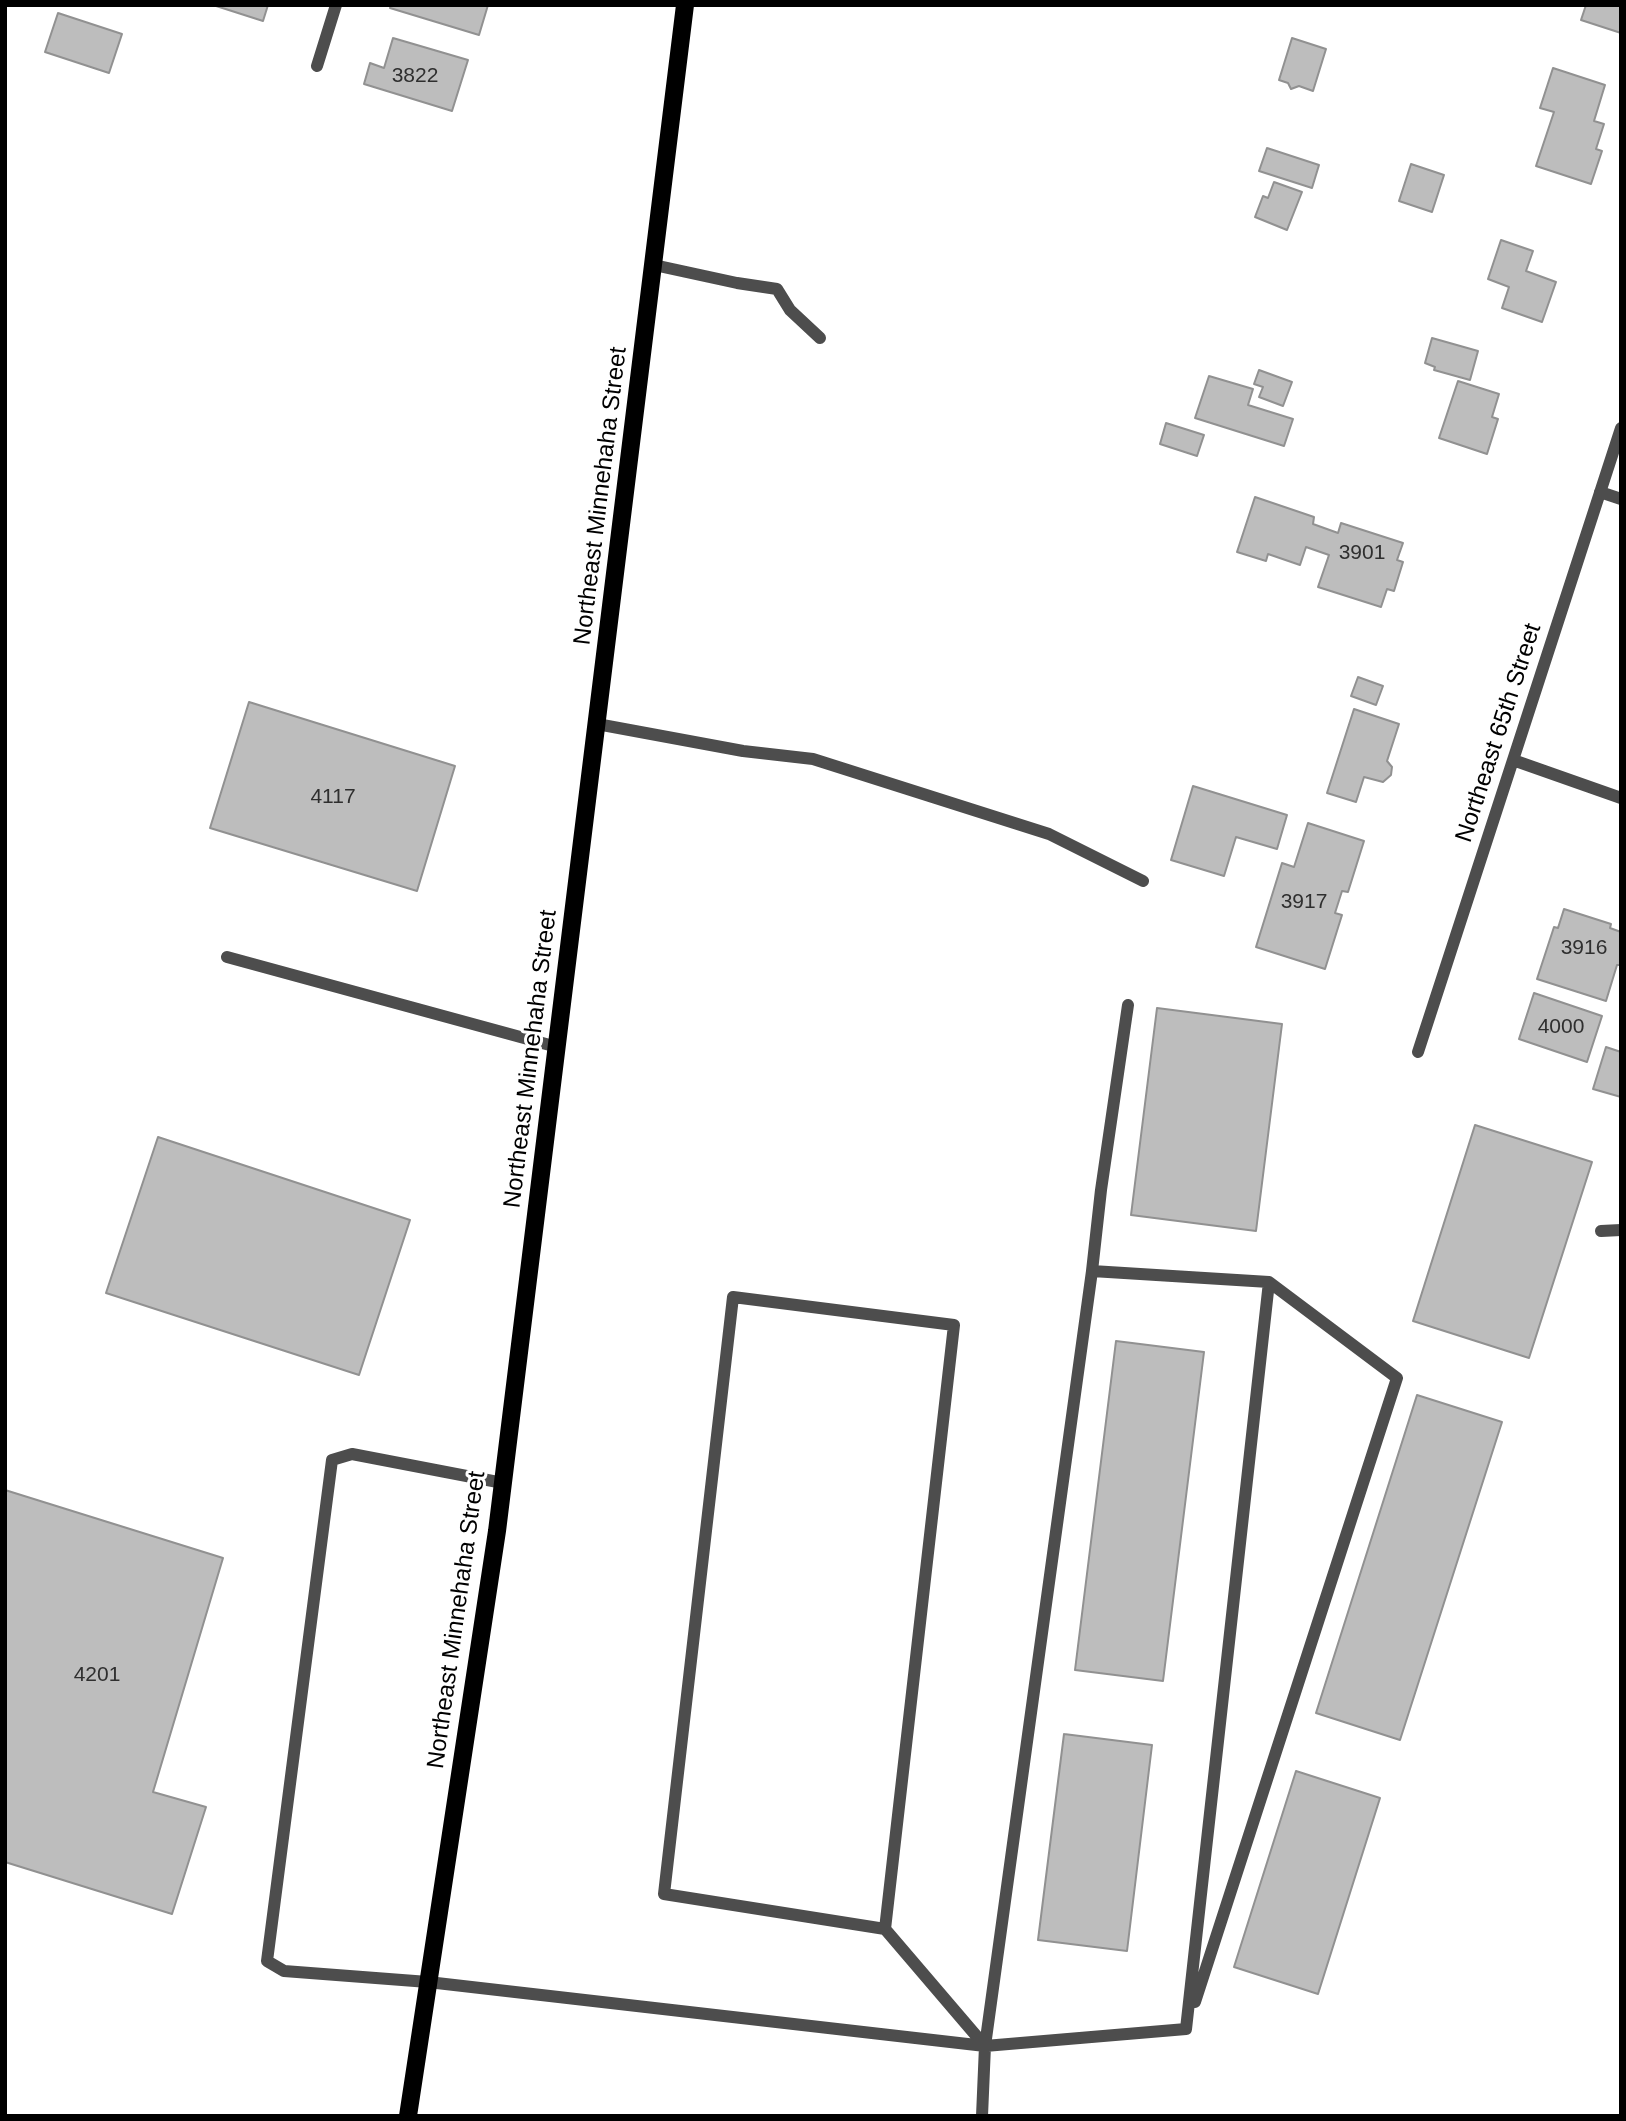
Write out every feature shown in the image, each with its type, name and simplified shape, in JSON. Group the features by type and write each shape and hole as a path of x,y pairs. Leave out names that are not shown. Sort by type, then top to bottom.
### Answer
{"main road":[{"name":"Northeast Minnehaha Street","path":"408,2116 503,1483 685,5"}],"street":[{"path":"317,66 336,5"},
{"path":"654,265 777,289 790,310 820,338"},
{"name":"Northeast 65th Street","path":"1418,1052 1621,428"},
{"path":"1600,492 1621,499"},
{"path":"597,724 743,751 813,758 1049,834 1143,881"},
{"path":"1513,760 1621,798"},
{"path":"227,957 557,1047"},
{"path":"982,2116 985,2046 1128,1005"},
{"path":"1601,1231 1621,1230"},
{"path":"1092,1271 1269,1282 1397,1378 1186,2029"},
{"path":"1186,2029 1269,1282"},
{"path":"885,1929 954,1325 733,1297 664,1894 885,1929 985,2046"},
{"path":"503,1483 352,1454 332,1460 267,1961 284,1971 428,1982 985,2046 1186,2029"}],"building":[{"path":"213,5 268,5 263,21"},
{"path":"391,5 488,5 479,35 390,8"},
{"path":"1586,5 1621,5 1621,33 1581,20"},
{"path":"58,13 122,34 109,73 45,52"},
{"path":"393,38 468,60 452,111 364,84 370,63 384,68"},
{"path":"1292,38 1326,49 1313,91 1299,86 1291,89 1288,83 1279,80"},
{"path":"1553,68 1605,85 1594,121 1604,124 1596,149 1602,151 1591,184 1536,166 1554,112 1540,108"},
{"path":"1267,148 1319,165 1312,188 1259,171"},
{"path":"1411,164 1444,175 1432,212 1399,201"},
{"path":"1274,182 1302,192 1287,230 1255,217 1263,196 1268,198"},
{"path":"1501,240 1533,251 1526,271 1556,282 1542,322 1502,308 1509,287 1488,279"},
{"path":"1432,338 1478,351 1470,380 1434,370 1435,367 1425,363"},
{"path":"1259,370 1292,382 1283,406 1259,397 1263,387 1254,384"},
{"path":"1209,376 1253,389 1248,405 1293,419 1284,446 1195,418"},
{"path":"1458,381 1499,394 1492,417 1498,419 1487,454 1439,438"},
{"path":"1166,423 1204,435 1197,456 1160,444"},
{"path":"1255,497 1314,517 1313,524 1338,533 1341,523 1403,543 1397,560 1403,562 1394,591 1387,589 1381,607 1318,587 1329,555 1306,547 1300,565 1268,554 1266,561 1237,552"},
{"path":"1358,677 1383,686 1376,705 1351,696"},
{"path":"249,702 455,766 417,891 210,828"},
{"path":"1354,709 1399,724 1387,761 1392,767 1391,775 1383,782 1364,777 1356,802 1327,793"},
{"path":"1193,786 1287,815 1277,849 1236,837 1224,876 1171,860"},
{"path":"1308,823 1364,841 1348,892 1342,891 1335,913 1342,915 1325,969 1256,947 1282,863 1294,867"},
{"path":"1564,909 1611,924 1610,928 1621,932 1621,965 1617,965 1606,1001 1537,979 1554,927 1558,928"},
{"path":"1534,993 1602,1016 1587,1062 1519,1039"},
{"path":"1157,1008 1282,1024 1256,1231 1131,1215"},
{"path":"1606,1047 1621,1052 1621,1097 1593,1089"},
{"path":"1475,1125 1592,1162 1529,1358 1413,1321"},
{"path":"158,1137 410,1220 359,1375 106,1293"},
{"path":"1116,1341 1204,1352 1163,1681 1075,1670"},
{"path":"1417,1395 1502,1422 1400,1740 1316,1713"},
{"path":"5,1490 223,1558 153,1792 206,1807 172,1914 5,1862"},
{"path":"1064,1734 1152,1745 1127,1951 1038,1940"},
{"path":"1296,1771 1380,1798 1318,1994 1234,1967"}]}
